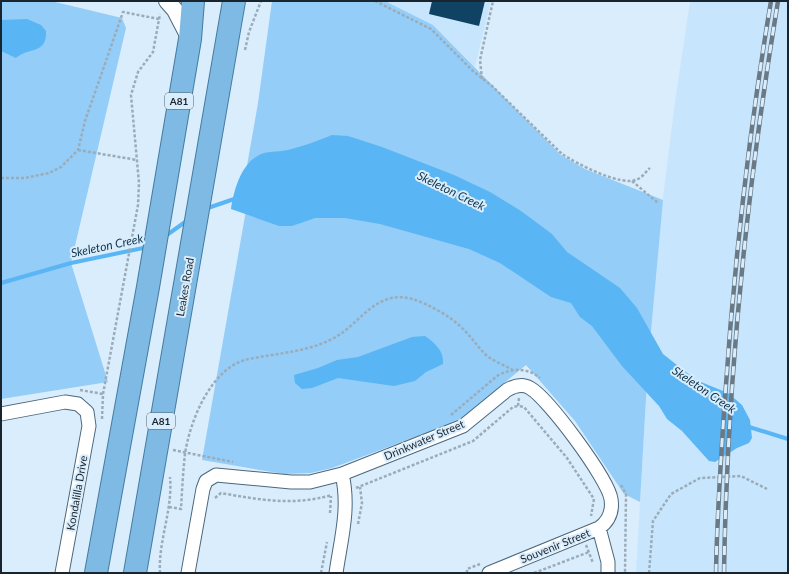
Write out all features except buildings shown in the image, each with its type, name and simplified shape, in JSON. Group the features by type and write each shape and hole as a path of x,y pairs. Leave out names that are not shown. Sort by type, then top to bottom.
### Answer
{"highway":[{"name":"A81","path":"96,573 148,287 190,38 193,1"},
{"name":"Leakes Road","path":"135,573 189,270 234,1"}],"street":[{"path":"164,4 176,10 190,38"},
{"path":"519,386 530,387 561,419 608,490 611,499 610,517 606,523 598,528 608,562 608,573"},
{"name":"Drinkwater Street","path":"188,573 203,489 206,481 210,477 216,474 225,474 273,482 310,482 342,474 463,426 507,390 519,386"},
{"name":"Kondalilla Drive","path":"1,414 65,402 78,404 87,412 89,426 62,573"},
{"path":"336,573 346,506 346,492 342,474"},
{"name":"Souvenir Street","path":"489,573 598,528"}],"path":[{"path":"376,1 431,29 482,79 492,86 567,157 617,179 632,181 639,179 650,168"},
{"path":"482,79 480,60 493,1"},
{"path":"103,394 138,205 139,183 131,95 138,72 153,52 159,19 164,4"},
{"path":"1,178 24,178 49,173 61,167 78,150 85,121 124,12 159,19"},
{"path":"78,150 137,160"},
{"path":"632,181 658,203"},
{"path":"160,573 159,560 170,508 181,509 185,454 197,413 212,386 222,373 234,364 248,359 286,354 320,344 346,330 356,319 388,298 401,298 423,304 450,318 463,328 487,356 512,370"},
{"path":"522,370 519,386 518,406 524,407 567,458 594,499 593,514 587,523 579,526 595,567"},
{"path":"649,573 653,521 671,494 700,478 741,476 767,489"},
{"path":"330,516 331,496"},
{"path":"321,573 328,537"},
{"path":"534,573 589,552"}],"shaded area":[{"path":"1,1 51,1 122,18 126,28 71,263 108,382 1,399"},
{"path":"272,1 385,1 433,25 561,155 585,169 663,200 648,364 640,502 624,494 575,421 526,365 463,417 445,426 332,468 311,473 284,474 202,460 248,199 242,194 258,103"},
{"path":"385,1 491,1 475,67 433,25"},
{"path":"690,1 788,1 788,573 636,573 648,364 659,229 675,102"}],"water":[{"path":"27,19 41,25 46,31 43,44 40,47 16,58 1,51 1,20"},
{"path":"332,135 348,136 382,147 454,175 490,192 521,211 552,234 567,252 620,288 637,308 663,354 696,380 728,393 742,405 750,420 752,438 749,443 737,448 715,462 709,461 682,431 667,419 659,406 622,366 592,326 580,317 571,303 551,297 500,263 469,249 380,224 345,218 315,218 292,226 279,226 231,209 234,193 240,176 250,162 256,157 264,153 285,151 300,147"},
{"path":"425,336 433,342 441,352 443,364 426,372 415,381 394,386 338,378 312,388 302,389 295,383 294,375 318,368 337,360 358,357 412,337"}],"waterway":[{"name":"Skeleton Creek","path":"205,209 237,198"},
{"name":"Skeleton Creek","path":"164,237 188,220"},
{"name":"Skeleton Creek","path":"1,283 71,263 148,247"},
{"name":"Skeleton Creek","path":"746,426 788,439"}],"railway":[{"path":"716,573 721,463 733,298 749,149 771,1"},
{"path":"724,573 729,430 740,286 757,143 778,1"}]}
